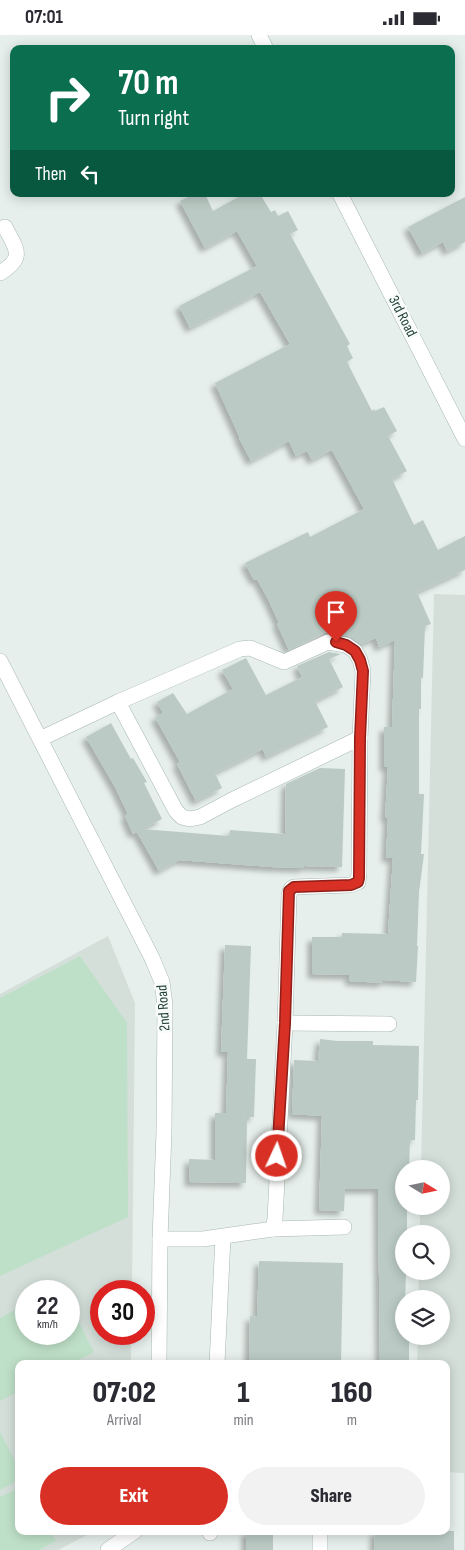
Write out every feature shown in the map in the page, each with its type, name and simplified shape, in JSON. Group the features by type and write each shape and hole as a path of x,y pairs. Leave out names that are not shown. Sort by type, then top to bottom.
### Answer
{"street":[{"name":"3rd Road","path":"342,197 465,439"},
{"path":"0,273 12,265 16,258 16,251 6,227"},
{"path":"40,739 118,702 240,649 250,648 284,662 328,641 346,645 355,651 360,660 363,671 358,882 351,885 294,887 289,891 285,1023 273,1229"},
{"name":"2nd Road","path":"0,661 152,957 162,982 165,1005 159,1360"},
{"path":"118,702 176,811 182,817 190,819 200,817 360,738"},
{"path":"285,1023 389,1023"},
{"path":"160,1239 202,1239 273,1229 344,1227"},
{"path":"217,1360 223,1237"},
{"path":"108,1550 129,1535"},
{"path":"320,1535 320,1550"}],"shaded area":[{"path":"434,594 465,595 465,1550 464,1473 450,1472 450,1360 417,1360 418,1345 450,1345 450,1290 418,1290 419,1280 450,1280 450,1225 420,1225 420,1215 450,1215 450,1160 421,1160"},
{"path":"108,936 135,1003 132,1280 90,1280 90,1345 131,1345 131,1360 15,1360 15,1535 87,1535 58,1550 0,1550 0,994"}],"green space":[{"path":"80,956 127,1023 128,1217 0,1276 0,998"},
{"path":"15,1310 15,1345 80,1345 80,1325 94,1352 79,1360 15,1360 15,1393 0,1401 0,1318"},
{"path":"0,1432 15,1461 15,1482 0,1490"},
{"path":"15,1490 15,1535 53,1535 56,1541 39,1550 0,1550 0,1497"}],"building":[{"path":"188,197 206,197 213,211 239,197 262,197 271,212 275,210 278,216 288,211 298,230 290,234 350,344 347,346 353,358 347,362 372,411 384,407 397,431 388,436 407,471 392,479 414,525 423,520 438,550 465,536 465,570 417,592 431,624 425,626 421,709 419,709 419,794 424,794 421,854 424,854 419,892 416,982 383,980 383,983 349,981 350,975 312,974 312,937 342,937 342,933 388,934 393,858 386,858 388,818 385,818 388,767 384,767 384,727 392,727 395,640 379,647 376,638 361,644 348,636 324,633 289,650 269,601 257,579 254,580 245,563 308,532 310,537 364,509 332,450 312,460 307,451 296,456 289,441 251,461 215,383 290,344 260,292 190,328 179,306 257,266 237,231 205,248 180,201"},
{"path":"465,197 465,242 447,251 443,242 422,253 408,227"},
{"path":"329,652 341,654 329,659 343,687 315,701 328,727 266,757 263,749 215,773 222,788 196,801 177,764 180,762 155,717 163,713 157,702 173,693 187,714 233,689 222,670 246,658 266,695 302,677 297,666"},
{"path":"111,723 131,759 133,758 147,782 144,783 162,819 142,829 229,836 230,830 285,834 286,784 320,768 345,769 342,867 271,867 179,860 159,871 137,832 133,834 125,816 128,814 115,787 86,737"},
{"path":"225,945 251,946 247,1059 256,1059 254,1117 247,1117 246,1183 189,1182 189,1159 215,1160 215,1113 226,1113 228,1052 221,1052"},
{"path":"320,1039 373,1041 373,1045 419,1046 415,1140 410,1140 409,1160 395,1160 395,1215 407,1215 407,1225 395,1225 395,1280 406,1280 405,1290 395,1290 395,1345 409,1345 409,1360 380,1360 378,1189 345,1189 344,1211 319,1210 322,1116 292,1114 294,1060 318,1061"},
{"path":"259,1261 343,1263 341,1360 249,1360 250,1316 257,1317"},
{"path":"450,1531 454,1531 454,1550 374,1550 375,1535 450,1535"},
{"path":"246,1535 273,1535 273,1550 246,1550"}],"route":[{"path":"277,1156 285,1023 289,891 294,887 351,885 358,882 359,878 360,738 363,671 355,651 346,645 336,642"}]}
